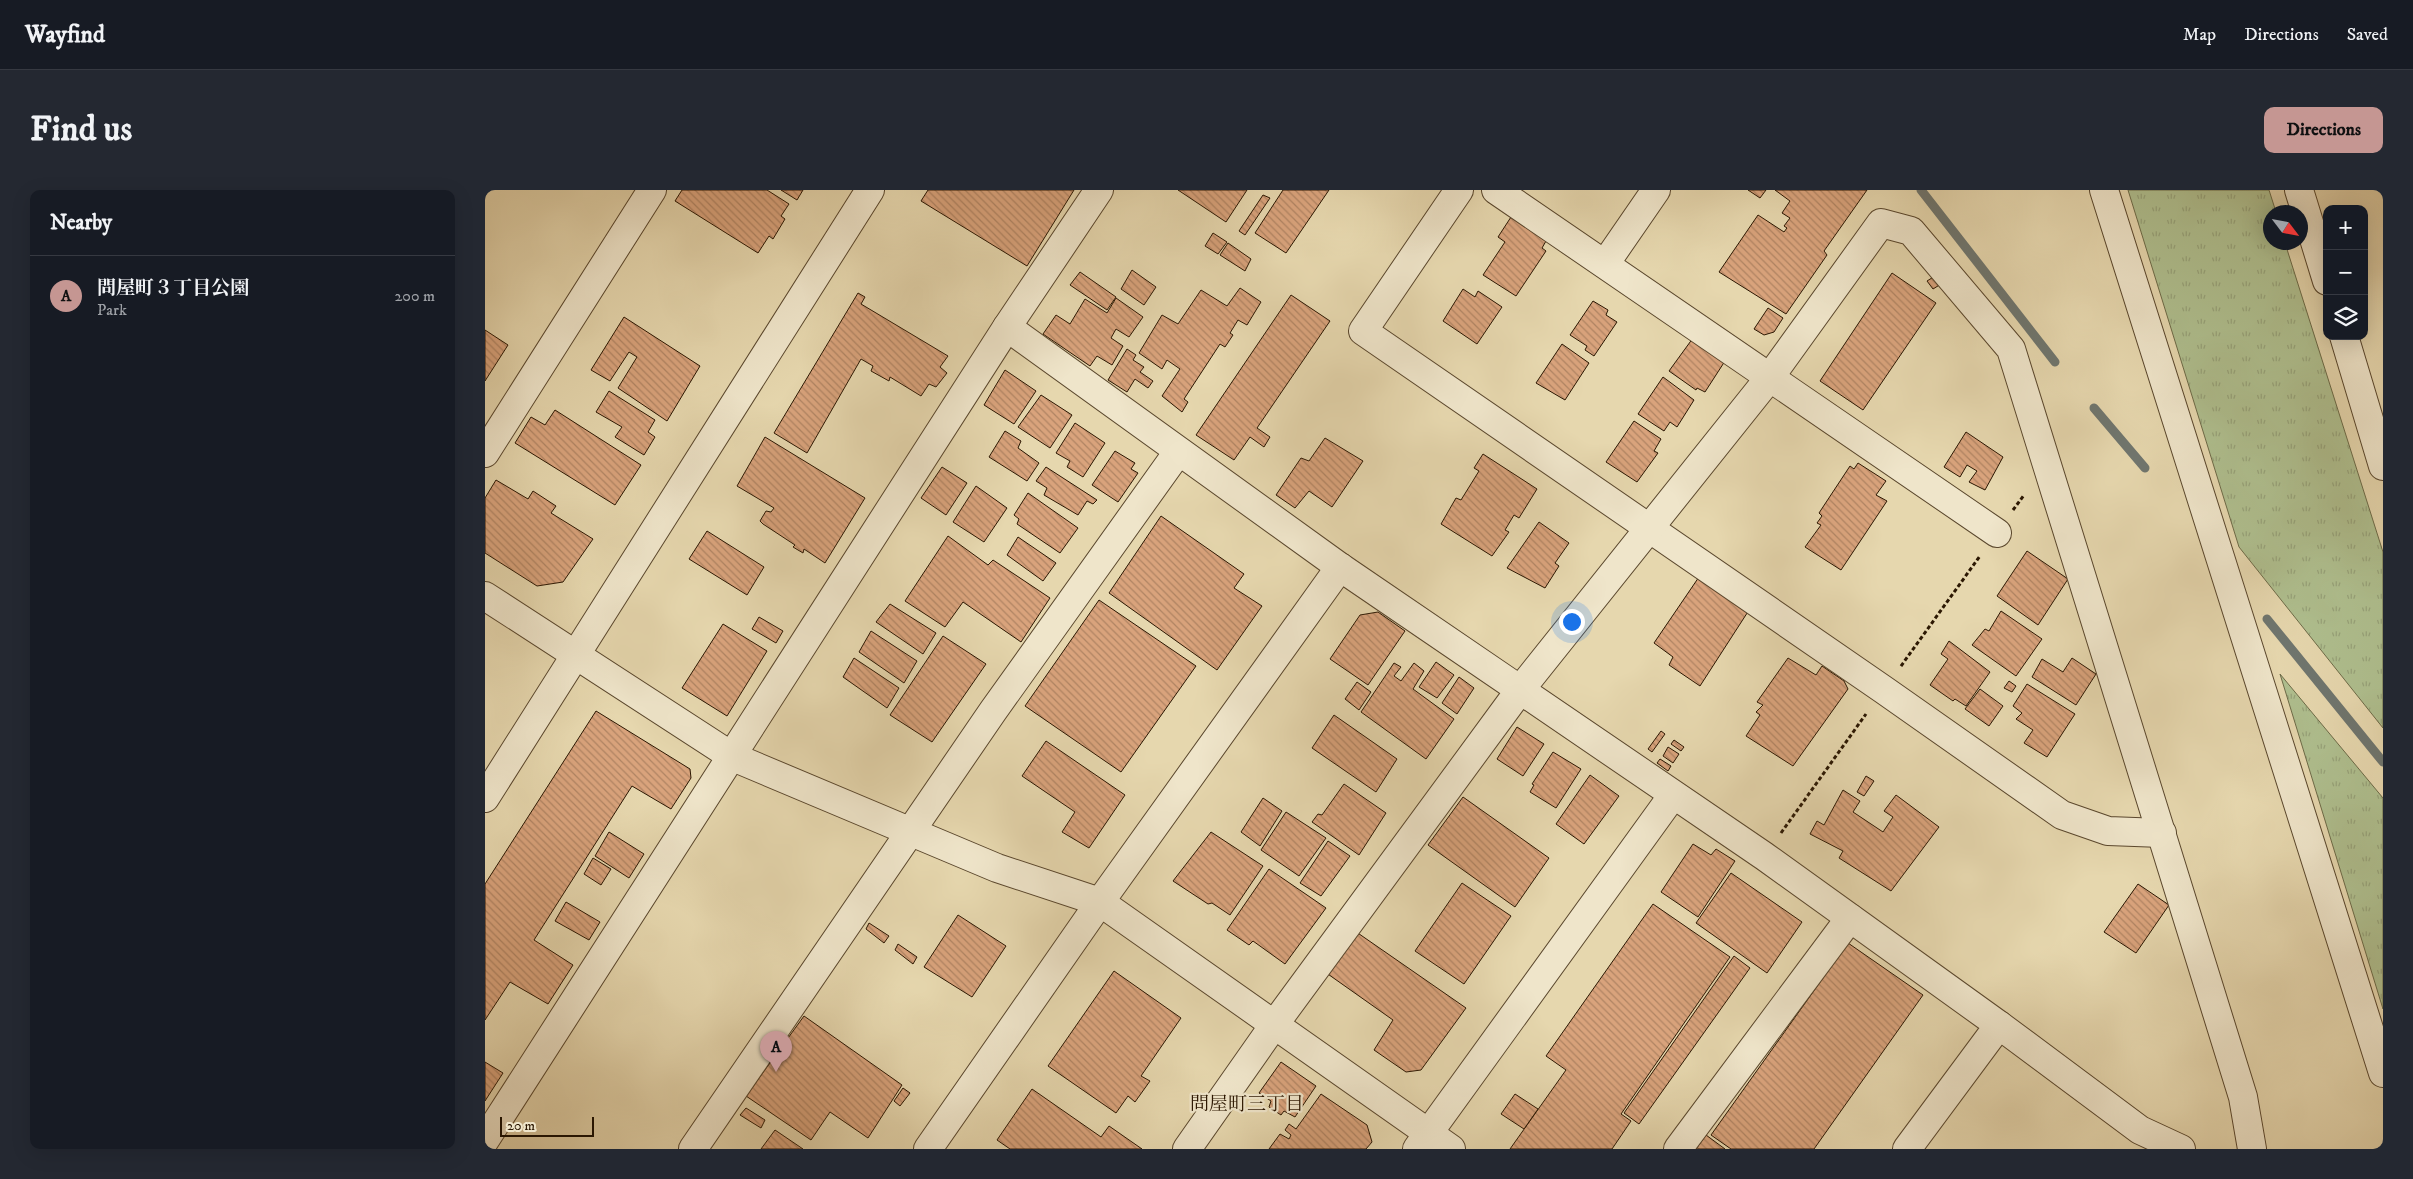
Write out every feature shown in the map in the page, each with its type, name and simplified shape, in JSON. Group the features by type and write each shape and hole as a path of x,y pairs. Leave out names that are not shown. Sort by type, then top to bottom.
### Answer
{"street":[{"path":"485,453 652,190"},
{"path":"485,798 577,656 870,190"},
{"path":"485,1140 733,757 1007,327 1099,190"},
{"path":"1459,190 1363,331 2062,815 2108,831 2162,833"},
{"path":"1496,190 1997,533"},
{"path":"1605,264 1655,190"},
{"path":"2104,190 2383,1073"},
{"path":"2299,190 2323,268"},
{"path":"1187,1149 1274,1025 1520,690 1651,529 1770,377 1881,223 1911,231 2011,349 2048,462 2243,1097 2252,1149"},
{"path":"1007,327 1340,566 1764,856 1999,1025 2140,1130 2146,1142 2181,1149"},
{"path":"2344,340 2383,466"},
{"path":"693,1149 993,711 1179,452"},
{"path":"928,1149 1100,902 1340,566"},
{"path":"485,596 733,757 997,868 1100,902 1274,1025 1423,1141 1451,1149"},
{"path":"1423,1141 1673,795"},
{"path":"1678,1149 1850,918"},
{"path":"1907,1149 1999,1025"}],"path":[{"path":"1764,856 2048,462"}],"green space":[{"path":"2128,190 2269,190 2274,205 2263,205 2263,250 2287,250 2383,552 2383,728 2239,547"},
{"path":"2280,674 2383,798 2383,1009"}],"building":[{"path":"682,190 767,190 789,204 781,216 785,219 773,239 769,236 758,253 675,201"},
{"path":"781,190 803,190 797,200"},
{"path":"928,190 1074,190 1027,266 921,201"},
{"path":"1178,190 1247,190 1226,222"},
{"path":"1283,190 1329,190 1286,253 1255,233"},
{"path":"1748,190 1766,190 1760,198"},
{"path":"1775,190 1867,190 1824,251 1827,255 1786,314 1719,272 1758,215 1784,232 1787,228 1784,226 1790,218 1782,213 1790,201"},
{"path":"1263,195 1270,198 1245,235 1239,231"},
{"path":"1511,217 1546,241 1542,248 1546,251 1516,296 1483,275 1505,242 1498,237"},
{"path":"1213,233 1227,242 1218,254 1205,246"},
{"path":"1228,243 1251,259 1245,271 1220,255"},
{"path":"1132,270 1156,287 1144,305 1121,289"},
{"path":"1080,272 1116,297 1107,310 1070,285"},
{"path":"1892,273 1936,303 1863,410 1820,381"},
{"path":"1935,276 1941,284 1933,289 1927,281"},
{"path":"1240,288 1261,302 1247,325 1238,320 1230,333 1233,335 1225,347 1220,344 1184,399 1188,402 1182,412 1162,396 1180,369 1167,360 1162,369 1139,353 1162,315 1178,324 1201,290 1227,306"},
{"path":"1463,289 1475,297 1478,291 1502,307 1477,344 1443,321"},
{"path":"858,293 865,297 861,304 948,356 940,367 947,373 936,387 929,384 921,396 890,377 889,381 871,371 873,366 861,359 807,453 774,433"},
{"path":"1291,295 1330,321 1257,428 1270,437 1264,447 1250,437 1234,460 1196,435"},
{"path":"1116,298 1143,317 1129,337 1116,329 1111,338 1123,346 1112,365 1097,356 1090,366 1043,334 1056,315 1070,324 1085,299 1107,313"},
{"path":"1593,301 1608,310 1606,315 1617,322 1594,356 1585,350 1587,346 1570,335"},
{"path":"1768,308 1783,318 1774,332 1764,335 1754,329"},
{"path":"624,317 700,366 667,421 618,388 637,357 629,352 610,381 591,370"},
{"path":"485,330 508,345 485,381"},
{"path":"1693,338 1725,361 1705,392 1697,388 1696,390 1669,371"},
{"path":"1562,344 1589,363 1565,400 1536,383"},
{"path":"1127,349 1136,355 1133,360 1144,367 1140,372 1153,381 1148,388 1135,379 1127,392 1108,380"},
{"path":"1005,370 1036,391 1014,424 984,405"},
{"path":"1663,377 1694,400 1677,427 1670,422 1664,431 1638,414"},
{"path":"609,391 655,420 648,432 655,437 644,455 615,437 622,427 596,412"},
{"path":"1041,395 1072,415 1050,448 1018,427"},
{"path":"555,410 641,465 615,505 515,443 531,417 545,425"},
{"path":"1634,421 1661,439 1654,451 1658,453 1637,482 1606,462"},
{"path":"1075,423 1105,443 1083,477 1067,467 1070,461 1056,453"},
{"path":"1005,431 1021,441 1018,448 1039,463 1027,481 989,457"},
{"path":"1966,432 2003,457 1985,490 1969,482 1977,471 1967,465 1960,477 1944,467"},
{"path":"765,437 865,498 825,563 804,549 803,553 793,547 795,545 763,524 760,521 766,511 771,512 774,508 737,486"},
{"path":"1325,438 1363,461 1332,507 1309,491 1295,508 1276,495 1301,458 1309,461"},
{"path":"1115,451 1135,463 1131,469 1138,473 1118,502 1092,485"},
{"path":"1483,454 1537,489 1519,518 1514,515 1505,530 1509,532 1492,556 1441,524 1456,498 1461,500 1479,471 1474,468"},
{"path":"1858,463 1886,481 1876,495 1887,501 1841,570 1805,547 1821,525 1817,523 1822,516 1819,513 1850,466 1854,469"},
{"path":"942,467 967,483 946,515 921,498"},
{"path":"1046,467 1097,500 1093,504 1087,501 1078,515 1044,495 1047,488 1036,481"},
{"path":"496,480 528,499 533,491 556,506 551,513 593,539 563,582 537,586 485,553 485,498"},
{"path":"976,486 1007,508 984,542 953,522"},
{"path":"1028,493 1078,528 1060,553 1017,524 1019,519 1014,515"},
{"path":"1161,516 1244,574 1234,588 1262,606 1217,670 1109,593"},
{"path":"1539,522 1569,543 1555,563 1559,566 1545,588 1507,568"},
{"path":"707,531 764,567 747,595 689,559"},
{"path":"948,536 988,565 993,560 1050,598 1021,642 963,602 945,627 905,601"},
{"path":"1018,537 1056,563 1043,581 1007,555"},
{"path":"2027,551 2068,579 2038,625 1997,596"},
{"path":"1701,574 1751,607 1700,686 1669,665 1673,657 1654,643"},
{"path":"1099,600 1196,666 1121,772 1025,706"},
{"path":"890,604 936,633 923,654 876,622"},
{"path":"2001,611 2042,639 2016,676 1972,645 1985,629 1989,631"},
{"path":"1378,612 1405,631 1368,685 1330,659 1360,615"},
{"path":"759,617 783,631 776,643 752,629"},
{"path":"723,624 767,651 727,716 682,688"},
{"path":"871,631 917,661 904,683 859,652"},
{"path":"943,636 986,664 932,742 890,715"},
{"path":"1949,641 1990,672 1966,706 1955,699 1953,701 1930,685 1948,659 1941,654"},
{"path":"854,658 899,688 887,708 843,677"},
{"path":"1788,658 1816,675 1822,666 1844,681 1848,689 1793,766 1746,736 1760,715 1756,712 1763,705 1757,702"},
{"path":"2072,658 2096,674 2076,705 2032,677 2042,659 2063,672"},
{"path":"1436,662 1454,675 1437,698 1419,687"},
{"path":"1394,663 1401,667 1394,676 1401,681 1414,663 1424,671 1413,689 1454,719 1426,759 1361,712"},
{"path":"1459,677 1474,688 1457,714 1442,703"},
{"path":"2009,681 2016,686 2012,692 2004,688"},
{"path":"1357,682 1371,692 1359,710 1345,699"},
{"path":"2027,684 2075,714 2047,757 2024,743 2033,730 2016,719 2022,713 2013,706"},
{"path":"1980,689 2003,706 1989,726 1965,709"},
{"path":"596,711 690,769 691,778 671,809 632,786 534,940 573,965 548,1004 510,982 485,1020 485,884"},
{"path":"1334,715 1397,759 1376,792 1312,748"},
{"path":"1517,727 1544,744 1523,776 1497,759"},
{"path":"1661,731 1665,734 1652,752 1648,749"},
{"path":"1674,740 1684,747 1681,751 1671,744"},
{"path":"1046,741 1125,795 1089,848 1062,832 1075,812 1022,776"},
{"path":"1668,747 1679,754 1673,763 1663,756"},
{"path":"1553,752 1581,769 1556,808 1530,792 1534,785 1532,784"},
{"path":"1660,759 1671,766 1668,771 1657,763"},
{"path":"1590,775 1619,796 1584,844 1556,824"},
{"path":"1866,776 1874,781 1864,796 1857,792"},
{"path":"1344,784 1386,813 1359,855 1312,822 1318,814 1322,815"},
{"path":"1843,790 1860,801 1853,812 1883,832 1893,817 1884,811 1896,795 1939,827 1891,891 1839,858 1843,851 1810,834 1817,821 1824,825"},
{"path":"1463,797 1549,858 1515,907 1428,845"},
{"path":"1263,798 1282,811 1260,846 1241,832"},
{"path":"1286,812 1326,838 1299,876 1261,850"},
{"path":"609,832 644,854 629,878 595,856"},
{"path":"1211,832 1263,866 1230,915 1212,903 1208,904 1173,881"},
{"path":"1328,841 1350,856 1321,896 1300,883"},
{"path":"1693,844 1711,855 1716,849 1735,861 1698,917 1661,892"},
{"path":"593,858 611,869 601,885 584,874"},
{"path":"1269,869 1326,908 1285,964 1253,941 1249,945 1227,930"},
{"path":"1731,873 1802,922 1767,973 1696,923"},
{"path":"1462,883 1511,916 1464,984 1415,951"},
{"path":"2138,884 2169,905 2136,953 2104,932"},
{"path":"566,902 600,922 589,940 555,921"},
{"path":"1653,904 1730,957 1621,1114 1631,1121 1612,1149 1510,1149 1566,1070 1546,1056"},
{"path":"958,915 1006,946 972,997 924,967"},
{"path":"869,923 889,936 884,943 866,929"},
{"path":"1352,929 1466,1008 1421,1070 1406,1072 1374,1050 1393,1020 1325,972"},
{"path":"1848,943 1923,995 1814,1149 1731,1149 1711,1135"},
{"path":"898,944 917,957 913,964 895,950"},
{"path":"1734,956 1750,968 1639,1124 1624,1113"},
{"path":"1114,971 1181,1018 1141,1076 1150,1081 1135,1102 1128,1096 1116,1113 1048,1066"},
{"path":"804,1016 902,1085 868,1138 830,1112 811,1140 746,1096"},
{"path":"485,1062 503,1073 485,1101"},
{"path":"1281,1062 1316,1086 1295,1117 1284,1111 1281,1115 1269,1107 1271,1101 1259,1093"},
{"path":"903,1088 910,1093 900,1106 894,1101"},
{"path":"1032,1089 1101,1137 1109,1126 1142,1149 1010,1149 997,1140"},
{"path":"1321,1094 1367,1125 1372,1142 1366,1149 1269,1149 1280,1134 1289,1139 1291,1135 1285,1130 1289,1124 1296,1129"},
{"path":"1515,1094 1538,1109 1524,1129 1501,1114"},
{"path":"746,1108 765,1120 761,1128 740,1115"},
{"path":"775,1130 803,1149 761,1149"},
{"path":"1706,1135 1725,1149 1696,1149"}],"waterway":[{"path":"1921,190 2055,362"},
{"path":"2094,408 2145,468"},
{"path":"2267,619 2383,762"}],"place":[{"name":"問屋町３丁目公園","path":"776,1072"}],"district":[{"name":"問屋町三丁目","path":"1247,1103"}]}
